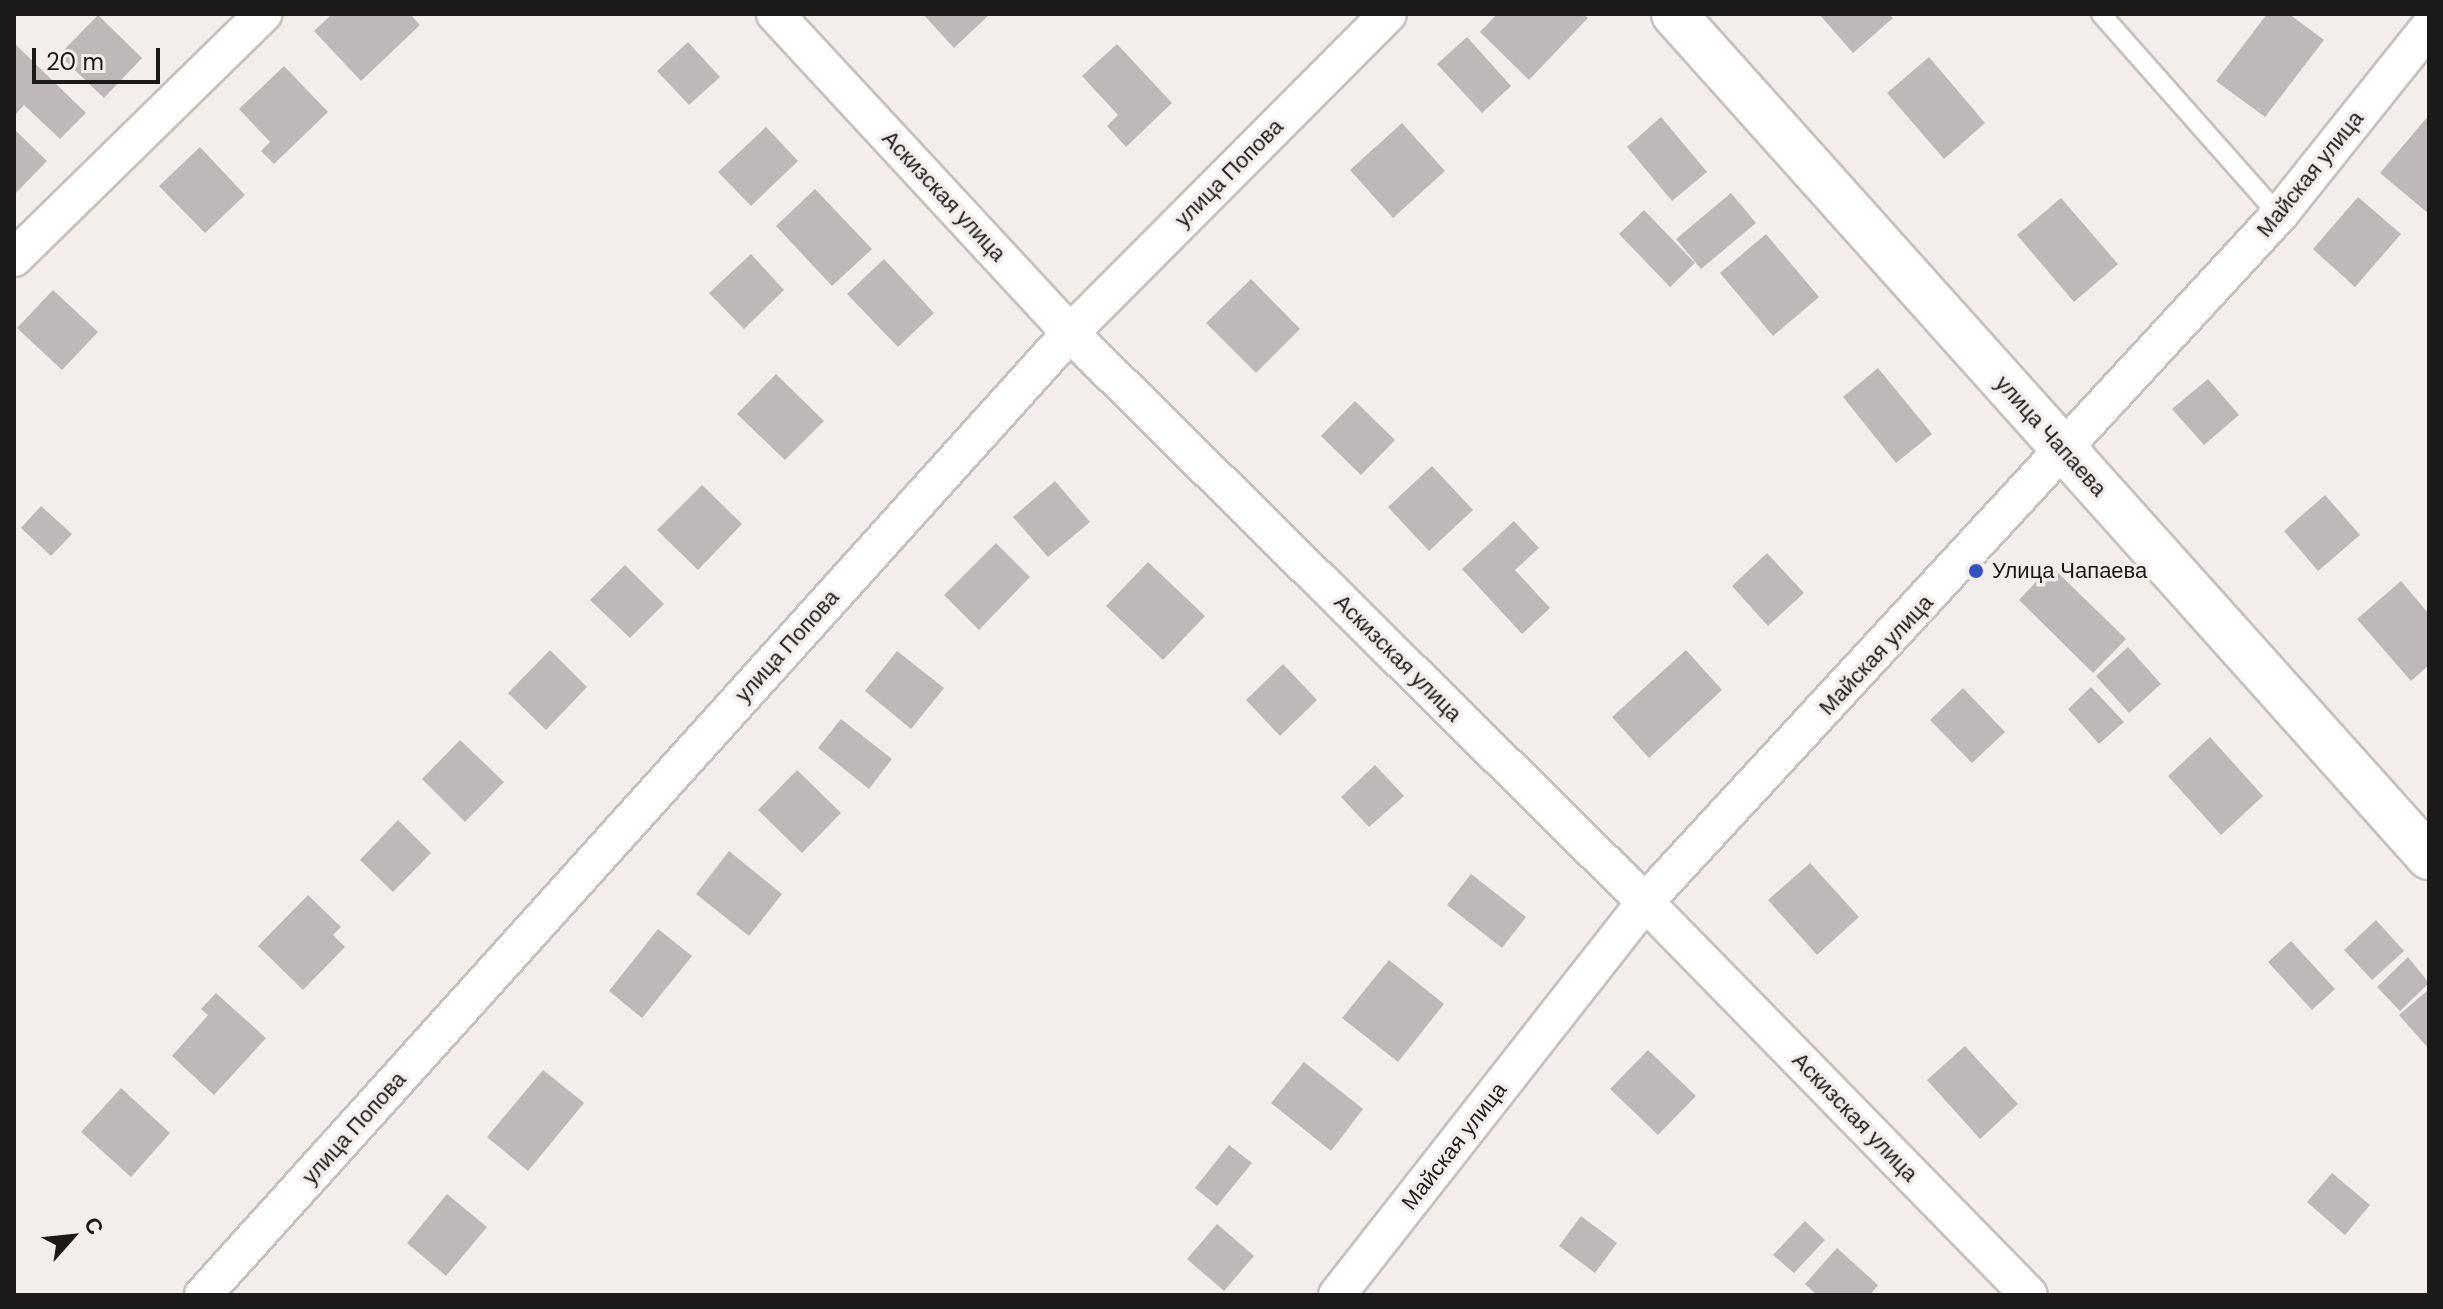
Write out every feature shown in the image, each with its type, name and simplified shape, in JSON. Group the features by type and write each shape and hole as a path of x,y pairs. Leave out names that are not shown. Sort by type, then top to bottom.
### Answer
{"street":[{"path":"14,258 263,14"},
{"name":"Аскизская улица","path":"775,14 1070,333 1645,902 2029,1295"},
{"name":"улица Попова","path":"203,1295 1070,333 1388,14"},
{"name":"улица Чапаева","path":"1674,14 2429,857"},
{"name":"Майская улица","path":"1337,1295 1645,902 2065,451 2279,215 2429,27"}],"lane":[{"path":"2101,14 2279,215"}],"building":[{"path":"332,14 410,14 420,25 361,81 314,31"},
{"path":"923,14 990,14 954,48"},
{"path":"1497,14 1584,14 1588,18 1529,80 1480,32"},
{"path":"1819,14 1889,14 1893,18 1853,53"},
{"path":"2267,14 2289,14 2324,40 2265,117 2216,81"},
{"path":"98,15 142,58 104,98 59,55"},
{"path":"1467,37 1511,86 1482,113 1437,64"},
{"path":"688,42 720,77 689,105 657,71"},
{"path":"1117,44 1172,103 1126,147 1107,126 1118,115 1082,76"},
{"path":"16,45 86,113 60,139 24,105 14,116"},
{"path":"1929,57 1985,123 1944,159 1887,93"},
{"path":"284,66 328,112 274,164 261,151 270,142 239,109"},
{"path":"2429,115 2429,214 2380,173"},
{"path":"1661,117 1707,172 1672,201 1627,147"},
{"path":"1402,123 1445,171 1393,218 1350,170"},
{"path":"766,127 798,161 751,206 718,172"},
{"path":"14,129 47,161 14,195"},
{"path":"200,147 245,195 205,233 159,186"},
{"path":"815,189 872,249 832,286 776,226"},
{"path":"1731,193 1756,223 1701,269 1676,239"},
{"path":"2358,197 2401,234 2355,287 2313,249"},
{"path":"2061,198 2118,264 2074,302 2017,235"},
{"path":"1644,210 1695,263 1670,287 1619,234"},
{"path":"1766,234 1819,297 1773,336 1720,273"},
{"path":"751,254 784,290 744,329 709,293"},
{"path":"884,259 934,313 898,347 847,294"},
{"path":"1251,279 1300,329 1256,373 1206,323"},
{"path":"53,290 98,332 62,370 17,328"},
{"path":"1878,368 1932,434 1896,463 1843,397"},
{"path":"776,374 824,421 785,460 737,414"},
{"path":"2208,379 2239,415 2204,445 2172,409"},
{"path":"1355,401 1395,440 1361,475 1321,436"},
{"path":"1432,466 1473,510 1429,551 1388,507"},
{"path":"1055,481 1090,522 1048,557 1013,517"},
{"path":"702,485 742,524 698,570 657,530"},
{"path":"2325,495 2360,535 2318,571 2284,531"},
{"path":"41,506 72,534 51,556 21,528"},
{"path":"1514,521 1539,548 1515,570 1550,608 1522,634 1462,569"},
{"path":"996,543 1030,577 979,630 944,595"},
{"path":"1767,553 1804,593 1768,626 1732,586"},
{"path":"1148,562 1205,616 1163,660 1106,606"},
{"path":"625,565 664,604 630,638 590,600"},
{"path":"2051,566 2126,639 2093,673 2019,600"},
{"path":"2401,581 2429,614 2429,665 2411,681 2357,619"},
{"path":"2128,647 2161,684 2129,713 2096,676"},
{"path":"550,650 587,687 546,730 508,693"},
{"path":"1686,650 1722,690 1649,758 1612,717"},
{"path":"897,651 944,688 911,729 865,691"},
{"path":"1283,664 1317,700 1280,736 1246,700"},
{"path":"2091,687 2124,722 2099,744 2068,709"},
{"path":"1963,688 2005,732 1972,763 1930,720"},
{"path":"841,719 892,759 869,789 818,748"},
{"path":"2210,737 2263,796 2221,835 2168,776"},
{"path":"460,740 504,782 465,822 422,779"},
{"path":"1375,765 1404,796 1369,827 1341,797"},
{"path":"797,770 841,813 802,853 758,810"},
{"path":"398,820 431,853 393,892 360,860"},
{"path":"729,851 782,894 749,936 696,894"},
{"path":"1810,863 1859,917 1817,955 1768,900"},
{"path":"1471,874 1526,917 1502,948 1447,905"},
{"path":"308,895 341,927 333,935 345,947 303,990 258,946"},
{"path":"2376,920 2404,951 2372,980 2344,950"},
{"path":"658,929 692,956 642,1018 609,991"},
{"path":"2291,941 2335,989 2312,1010 2268,962"},
{"path":"2408,957 2429,983 2400,1011 2377,987"},
{"path":"1389,960 1444,1004 1398,1062 1342,1018"},
{"path":"2429,989 2429,1049 2399,1015"},
{"path":"216,993 266,1038 214,1095 172,1056 208,1015 201,1009"},
{"path":"1965,1046 2018,1104 1980,1139 1927,1080"},
{"path":"1648,1050 1696,1096 1658,1135 1610,1089"},
{"path":"1304,1062 1363,1109 1331,1151 1271,1103"},
{"path":"543,1070 584,1103 528,1171 487,1137"},
{"path":"121,1088 170,1133 131,1177 81,1132"},
{"path":"1229,1145 1252,1163 1217,1206 1195,1188"},
{"path":"2332,1173 2370,1205 2345,1235 2307,1202"},
{"path":"447,1194 487,1227 446,1276 407,1243"},
{"path":"1581,1216 1617,1243 1595,1273 1559,1246"},
{"path":"1805,1221 1825,1240 1794,1273 1773,1255"},
{"path":"1217,1224 1254,1256 1224,1291 1187,1259"},
{"path":"1837,1248 1878,1285 1870,1295 1817,1295 1805,1284"}],"place":[{"name":"Улица Чапаева","path":"1976,571"}]}
